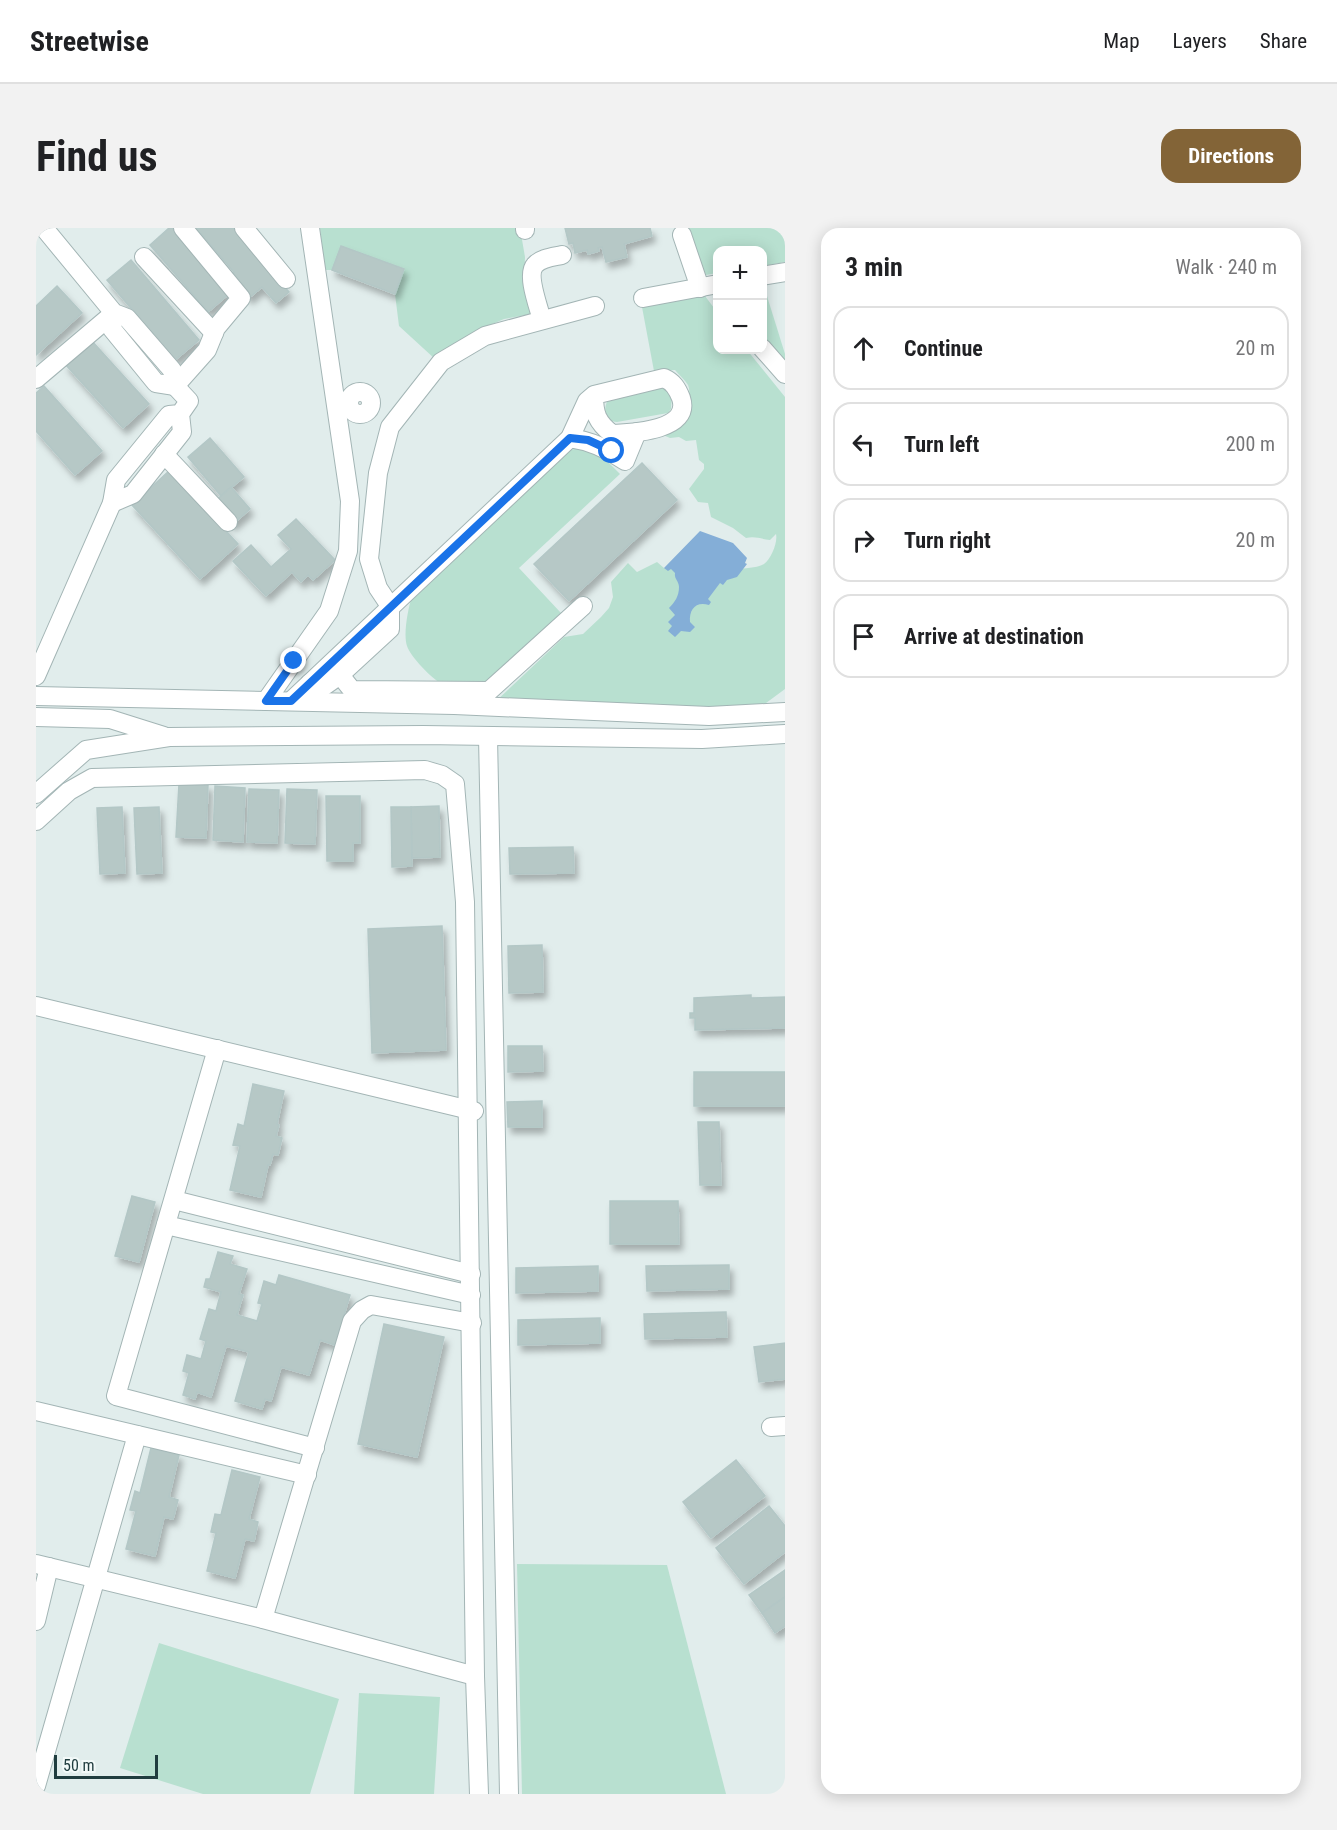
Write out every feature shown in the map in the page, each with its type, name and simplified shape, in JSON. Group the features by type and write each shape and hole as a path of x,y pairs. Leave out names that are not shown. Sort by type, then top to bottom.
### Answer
{"street":[{"path":"44,228 114,313 112,329 156,382 176,386 189,400 180,414 182,432 133,494 112,503"},
{"path":"176,386 207,350 216,328 241,298 183,228"},
{"path":"244,228 286,279"},
{"path":"266,701 328,611 348,551 350,501 310,228"},
{"path":"643,298 712,288 682,235"},
{"path":"542,320 532,286 532,270 536,263 543,259 562,255"},
{"path":"144,257 214,333"},
{"path":"767,275 785,272"},
{"path":"310,683 323,687 340,675 390,629 390,606 378,588 369,559 378,473 390,427 441,362 484,336 595,306"},
{"path":"36,379 114,313"},
{"path":"767,354 785,374"},
{"path":"291,701 570,438 583,407 594,395 664,378 671,381 682,402 682,408 678,417 669,425 637,432 612,434 604,428 594,411 594,395"},
{"path":"343,449 355,413"},
{"path":"36,676 112,503 116,480 169,415 180,414"},
{"path":"570,438 588,440 598,444 625,461 637,432"},
{"path":"165,454 228,522"},
{"path":"340,675 352,690 489,690 583,606"},
{"path":"36,696 473,706 709,716 785,712"},
{"path":"473,706 487,736"},
{"path":"499,707 487,736 509,1794"},
{"path":"36,717 110,719 176,738"},
{"path":"36,794 86,750 176,738 487,736 702,739 785,734"},
{"path":"36,821 69,791 92,778 425,770 442,775 455,784 465,902 471,1110 475,1676 479,1794"},
{"path":"36,1006 471,1110"},
{"path":"217,1049 116,1396 315,1448"},
{"path":"174,1200 471,1274"},
{"path":"166,1225 471,1295"},
{"path":"263,1619 352,1321 362,1310 371,1305 472,1323"},
{"path":"36,1411 307,1475"},
{"path":"36,1786 137,1435"},
{"path":"36,1621 42,1565 263,1619 475,1676"}],"green space":[{"path":"320,228 520,228 525,257 524,283 531,314 504,319 481,329 435,359 399,326 395,294 341,246 332,270 324,270"},
{"path":"685,228 785,228 785,262 767,265 767,246 713,246 713,274 706,275"},
{"path":"702,292 713,307 713,354 750,354 785,397 785,689 758,709 494,703 564,637 583,634 601,617 609,608 613,597 611,582 628,563 637,572 657,562 664,568 756,567 767,562 775,546 776,534 770,540 746,538 733,528 711,517 708,503 698,502 689,489 704,469 704,464 699,460 696,440 686,441 679,437 670,438 663,435 686,404 688,385 675,370 654,371 642,307"},
{"path":"767,296 785,354 785,363 767,343"},
{"path":"662,386 672,392 671,409 668,413 617,422 607,416 605,409 609,398"},
{"path":"588,446 598,452 620,474 519,568 561,613 517,659 497,675 486,681 470,685 445,685 437,681 417,661 407,646 406,628 412,596 570,450"},
{"path":"517,1564 667,1565 726,1794 522,1794"},
{"path":"159,1643 339,1699 310,1794 203,1794 120,1768"},
{"path":"359,1693 440,1697 434,1794 354,1794"}],"water":[{"path":"700,531 733,543 747,558 745,563 747,564 737,577 727,580 723,585 720,583 708,599 711,602 709,605 700,604 694,607 690,622 695,627 690,632 681,631 675,637 668,631 672,626 668,622 675,615 669,608 675,601 679,585 675,573 671,569 668,571 664,568"}],"building":[{"path":"169,228 173,228 230,293 208,312 150,245"},
{"path":"196,228 236,228 248,246 289,292 276,303 262,287 249,298 229,275 234,272"},
{"path":"565,228 650,228 652,236 624,244 627,257 606,262 602,247 598,248 599,251 588,254 587,250 575,253 573,243 569,244"},
{"path":"341,246 404,269 395,294 332,270"},
{"path":"131,260 199,340 175,360 107,280"},
{"path":"57,286 82,313 36,355 36,306"},
{"path":"91,340 149,404 123,428 65,364"},
{"path":"44,386 102,451 75,475 36,431 36,393"},
{"path":"210,438 244,477 221,496 188,457"},
{"path":"642,463 677,500 569,601 534,564"},
{"path":"170,470 238,544 200,579 132,505"},
{"path":"231,487 250,509 232,525 213,503"},
{"path":"296,519 335,560 313,580 308,575 301,582 292,572 266,596 233,561 251,545 271,567 291,549 278,535"},
{"path":"179,784 208,785 206,838 176,837"},
{"path":"215,786 245,788 243,842 213,840"},
{"path":"249,789 279,790 277,843 247,842"},
{"path":"287,789 317,790 315,844 285,843"},
{"path":"326,796 360,796 360,843 353,843 353,861 327,861"},
{"path":"439,806 440,857 412,858 411,807"},
{"path":"122,807 125,873 100,874 97,808"},
{"path":"159,807 162,873 137,874 134,808"},
{"path":"391,807 411,807 412,866 392,867"},
{"path":"573,847 574,873 510,874 509,848"},
{"path":"442,926 446,1050 372,1053 368,929"},
{"path":"542,945 543,992 509,993 508,946"},
{"path":"751,995 751,998 785,997 785,1028 695,1030 695,1018 690,1018 690,1013 694,1013 694,998"},
{"path":"508,1046 542,1046 543,1071 508,1072"},
{"path":"694,1072 785,1072 785,1106 694,1106"},
{"path":"253,1084 284,1091 276,1136 282,1138 278,1155 273,1154 270,1165 268,1165 261,1197 230,1190 240,1146 233,1145 238,1124 244,1126"},
{"path":"542,1101 542,1127 508,1127 507,1102"},
{"path":"698,1122 719,1122 721,1185 700,1185"},
{"path":"132,1196 155,1202 139,1262 115,1256"},
{"path":"610,1201 678,1201 679,1244 610,1244"},
{"path":"218,1252 233,1256 230,1264 247,1269 239,1294 243,1295 237,1315 257,1321 262,1304 258,1303 264,1281 276,1285 279,1275 350,1295 335,1345 320,1340 309,1375 281,1367 271,1401 265,1399 262,1409 235,1401 249,1352 226,1346 211,1397 197,1392 195,1399 183,1395 189,1373 183,1371 187,1355 201,1359 206,1341 200,1339 209,1309 216,1311 221,1292 204,1287 206,1279 210,1279"},
{"path":"729,1265 729,1289 647,1291 646,1266"},
{"path":"598,1266 598,1291 516,1293 516,1268"},
{"path":"726,1312 727,1337 645,1339 644,1314"},
{"path":"600,1318 600,1343 518,1345 518,1320"},
{"path":"384,1324 444,1337 417,1457 358,1444"},
{"path":"785,1343 785,1379 759,1382 754,1347"},
{"path":"151,1448 179,1455 169,1497 178,1500 173,1519 164,1517 155,1556 126,1549 136,1511 130,1510 135,1491 140,1493"},
{"path":"736,1460 765,1496 711,1538 683,1502"},
{"path":"232,1470 260,1477 249,1519 258,1522 254,1541 245,1539 235,1578 207,1571 216,1533 211,1532 215,1514 221,1515"},
{"path":"769,1506 785,1526 785,1552 744,1584 716,1548"},
{"path":"785,1570 785,1597 762,1613 749,1595"},
{"path":"785,1597 785,1626 775,1633 762,1613"}],"route":[{"path":"294,661 266,701 291,701 570,438 588,440 612,451"}]}
